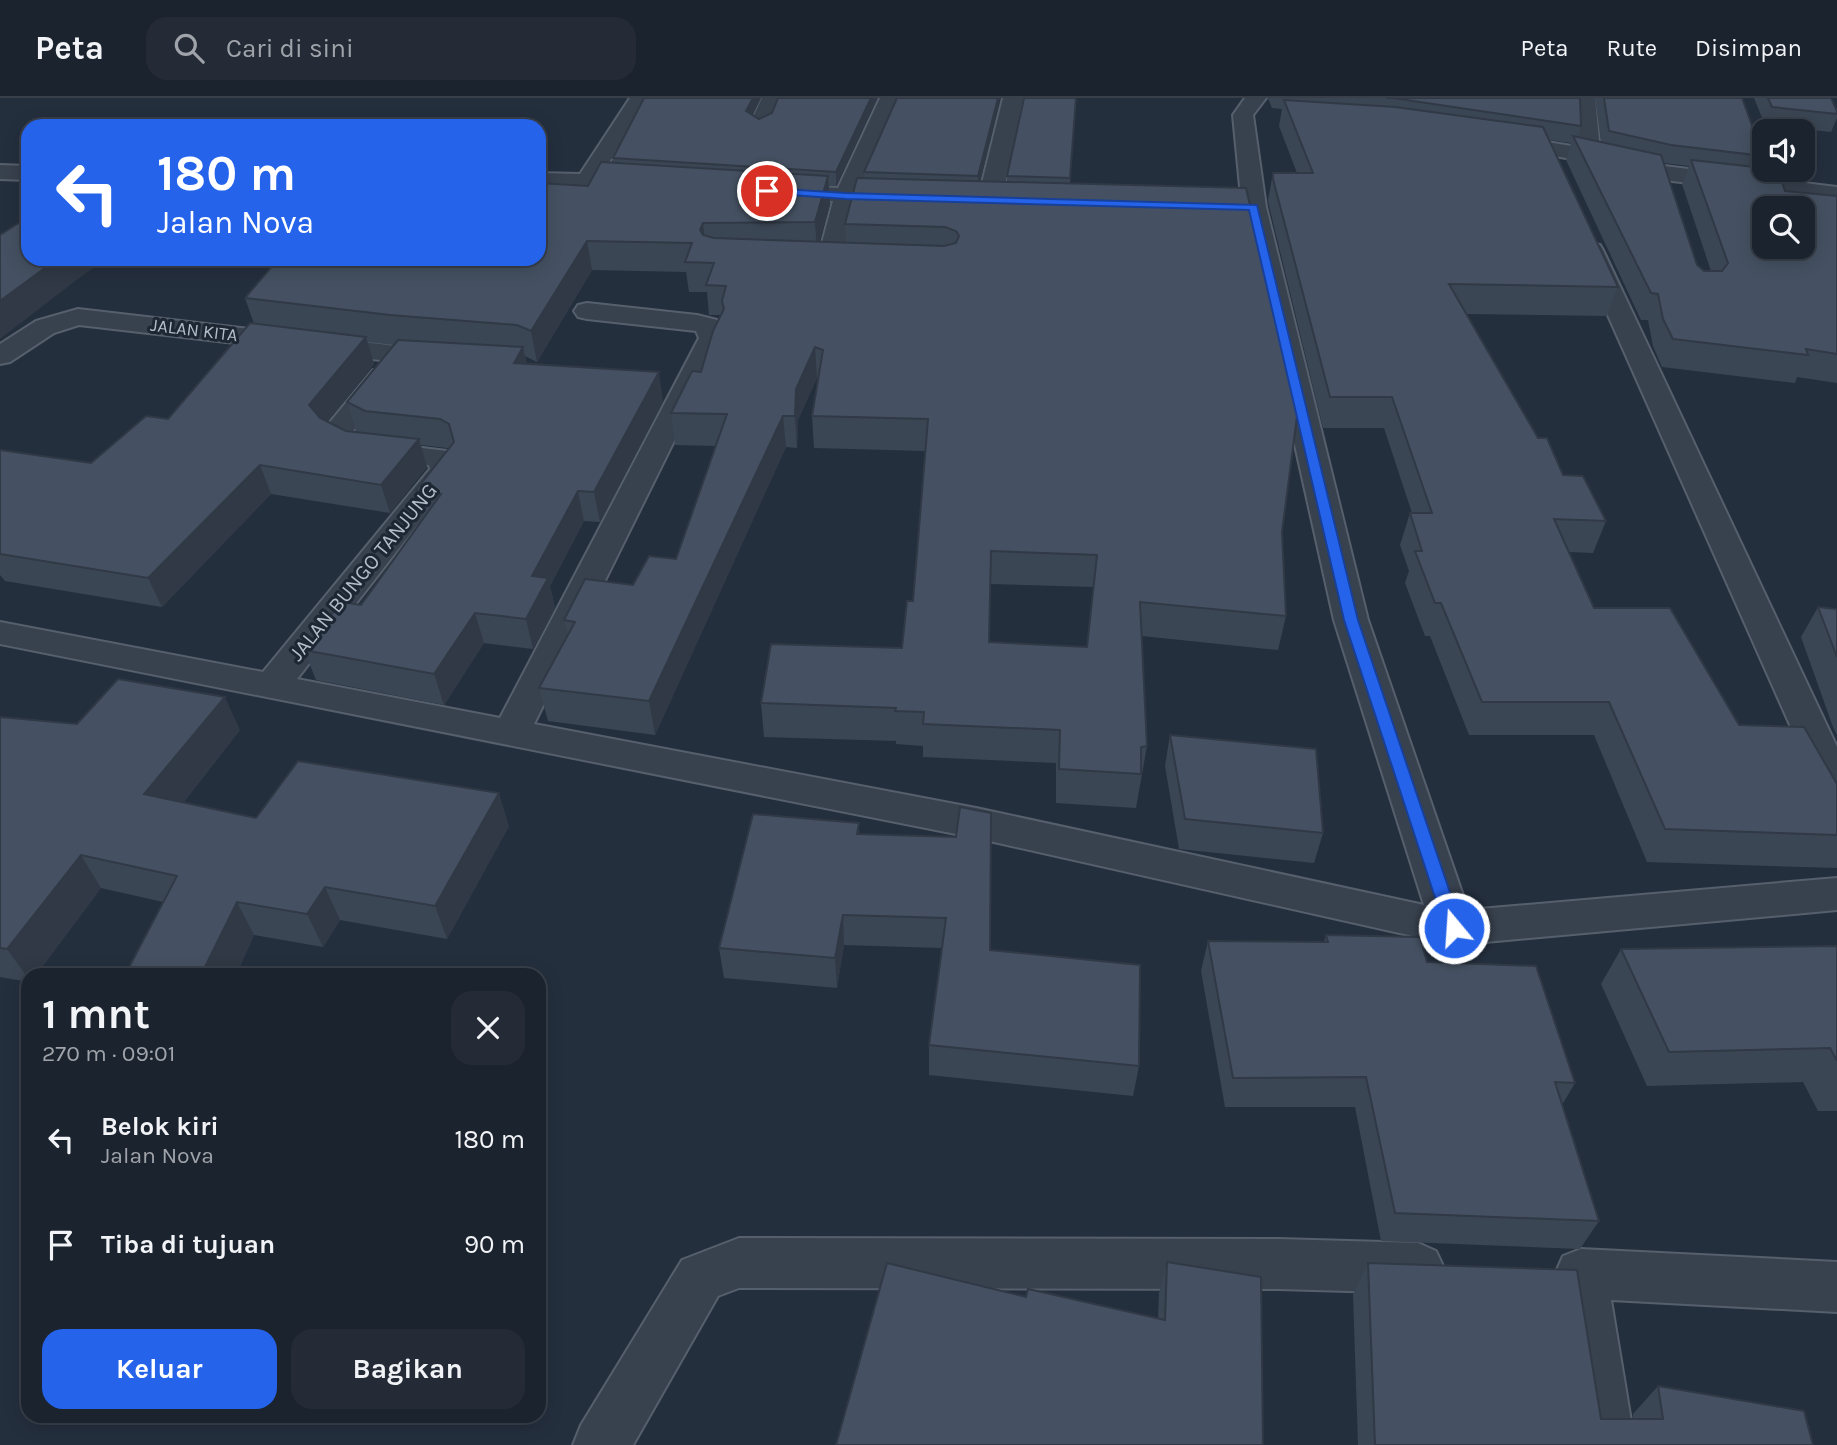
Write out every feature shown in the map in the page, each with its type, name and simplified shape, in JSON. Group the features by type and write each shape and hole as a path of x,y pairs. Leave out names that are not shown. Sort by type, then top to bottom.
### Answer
{"street":[{"path":"600,180 591,174 640,98"},
{"path":"761,124 772,98"},
{"path":"829,262 846,196 890,98"},
{"path":"990,199 1013,98"},
{"path":"1585,98 1589,155"},
{"path":"1256,110 1240,207 1351,620 1454,928"},
{"path":"1480,138 1545,146 1664,173 1752,177"},
{"path":"1545,146 1562,184"},
{"path":"0,172 21,173"},
{"path":"1664,173 1672,199"},
{"path":"546,180 661,184"},
{"path":"1787,182 1837,194"},
{"path":"754,190 925,198"},
{"path":"964,198 1017,200"},
{"path":"1578,222 1837,788"},
{"path":"801,261 855,263"},
{"path":"512,731 712,338 708,326 696,323 587,311"},
{"name":"JALAN KITA","path":"0,356 45,327 78,317 398,356 468,361"},
{"name":"JALAN BUNGO TANJUNG","path":"273,684 445,470 444,461 436,457 344,444 336,433 398,356"},
{"path":"0,633 273,684 976,823 1454,928 1837,894"},
{"path":"601,1445 700,1278 739,1263 1251,1264 1458,1270"},
{"path":"1607,1445 1561,1273 1837,1287"}],"building":[{"path":"644,98 753,98 746,111 759,119 772,113 778,98 871,98 836,172 613,158"},
{"path":"897,98 998,98 978,176 864,172"},
{"path":"1024,98 1076,98 1070,178 1007,176"},
{"path":"1393,98 1580,98 1581,126"},
{"path":"1604,98 1742,98 1752,126 1752,155 1671,145 1609,131"},
{"path":"1768,98 1831,98 1837,114 1772,107"},
{"path":"1284,100 1395,107 1543,127 1618,287 1449,284 1538,438 1547,438 1563,475 1583,476 1606,521 1554,519 1594,608 1670,608 1739,725 1804,727 1837,784 1837,835 1665,829 1609,702 1482,702 1441,603 1435,603 1415,551 1422,551 1410,513 1432,513 1392,397 1330,397 1273,179 1273,173 1313,173"},
{"path":"1573,136 1661,155 1697,265 1704,271 1722,271 1728,263 1691,160 1752,167 1752,182 1782,182 1785,191 1837,196 1837,354 1806,349 1808,355 1673,339 1663,319 1658,294 1651,293"},
{"path":"601,162 828,176 815,222 703,223 700,230 703,235 714,238 944,246 956,243 959,236 956,231 945,227 845,224 857,178 1246,188 1298,409 1282,532 1286,616 1140,602 1147,746 1141,747 1141,774 1059,769 1060,730 923,724 924,712 895,711 896,708 761,703 771,644 902,648 907,601 913,601 928,419 812,416 823,350 815,347 796,389 795,416 783,416 649,701 539,688 575,622 564,620 585,579 633,585 649,556 676,559 727,414 671,413 692,371 701,372 713,331 724,309 722,301 726,286 706,285 714,263 685,262 692,243 587,241 531,331 517,325 390,315 245,298 272,266 546,266 546,183 588,186","holes":["991,551 1097,555 1087,647 989,642"]},
{"path":"21,222 21,266 48,266 0,301 0,235"},
{"path":"250,323 366,337 309,405 320,418 346,431 419,439 381,485 260,465 148,578 0,554 0,450 91,463 146,416 168,419"},
{"path":"398,340 523,347 514,363 659,372 594,492 578,491 532,576 548,578 526,619 475,613 434,674 304,650 341,602 361,605 441,494 416,490 454,442 449,424 440,419 365,411 347,402"},
{"path":"1818,607 1837,609 1837,657"},
{"path":"118,679 225,697 144,794 256,818 298,761 499,793 435,906 325,887 307,914 237,902 204,968 129,968 177,876 81,855 7,949 0,948 0,717 77,724"},
{"path":"1170,735 1316,749 1323,833 1185,819"},
{"path":"960,807 991,813 990,950 1140,965 1139,1066 929,1045 946,918 843,915 835,958 719,948 753,814 859,823 857,834 956,837"},
{"path":"1326,935 1420,937 1427,962 1536,966 1575,1083 1555,1082 1599,1221 1395,1213 1366,1077 1233,1078 1208,941 1328,942"},
{"path":"1837,946 1837,1061 1830,1048 1669,1052 1621,949"},
{"path":"1167,1262 1261,1277 1263,1445 836,1445 887,1263 1026,1297 1028,1289 1165,1320"},
{"path":"1368,1263 1577,1270 1601,1419 1663,1419 1658,1386 1804,1411 1813,1445 1375,1445"}],"route":[{"path":"767,191 846,196 1254,207 1351,620 1454,928"}]}
